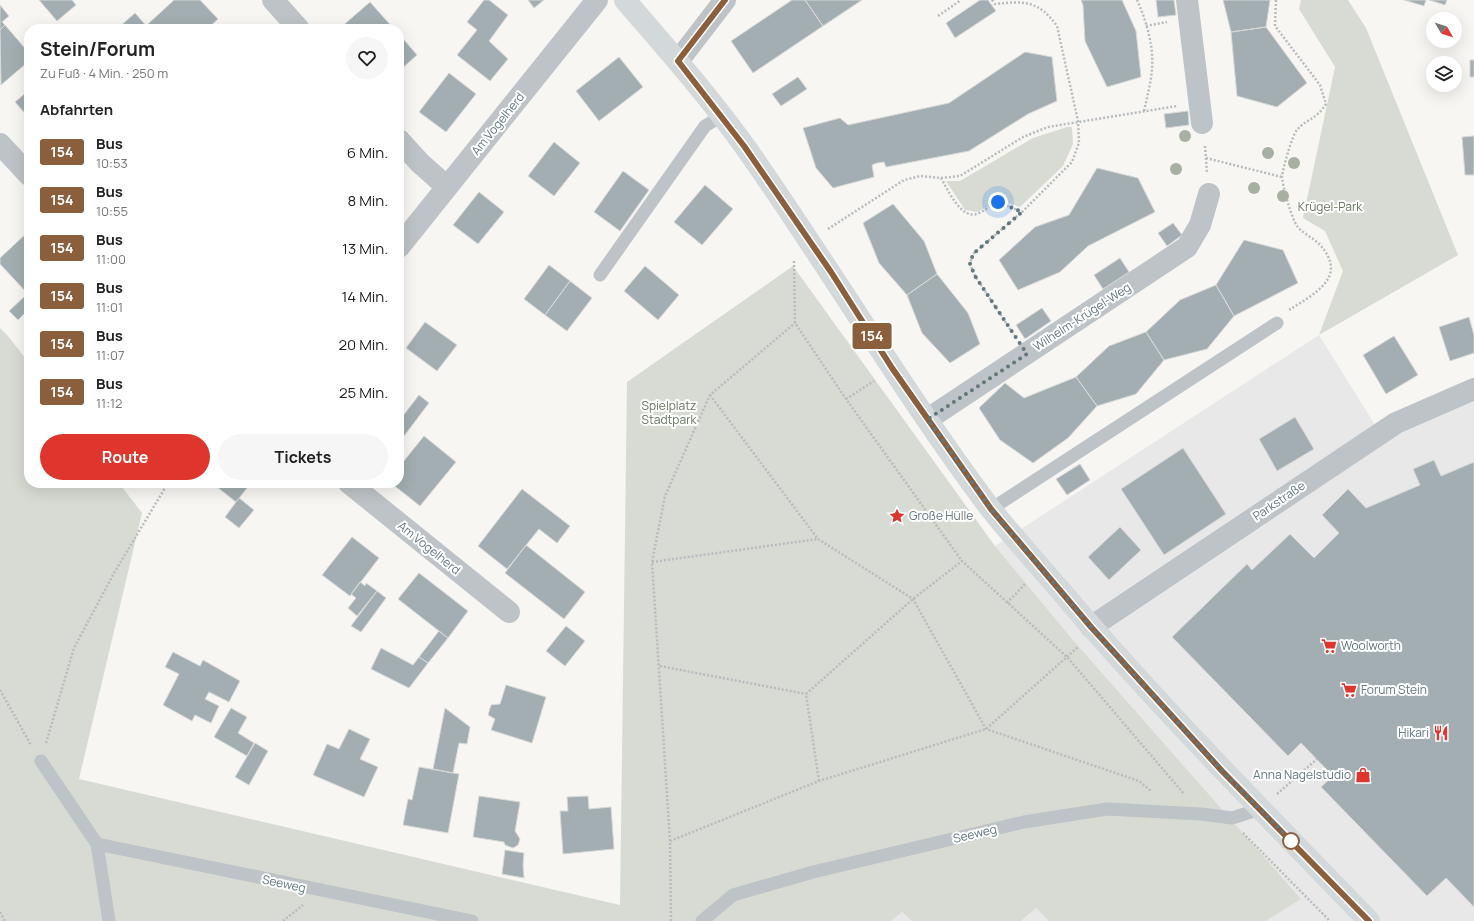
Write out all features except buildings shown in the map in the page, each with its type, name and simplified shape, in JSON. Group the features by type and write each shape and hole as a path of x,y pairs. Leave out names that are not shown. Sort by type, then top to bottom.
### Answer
{"street":[{"path":"274,0 295,24"},
{"name":"Am Vogelherd","path":"404,241 596,0"},
{"path":"625,0 678,61 722,116 810,241 892,368 991,509 1091,627 1222,771 1369,921"},
{"path":"678,61 725,0"},
{"path":"1187,0 1201,113"},
{"path":"0,144 24,170"},
{"path":"404,145 420,163 447,187"},
{"name":"Wilhelm-Krügel-Weg","path":"928,419 1187,247 1200,225 1209,194"},
{"name":"Parkstraße","path":"1091,627 1396,423 1474,389"},
{"name":"Am Vogelherd","path":"355,488 509,612"}],"lane":[{"path":"600,275 705,126 722,116"},
{"path":"991,509 1277,323"},
{"path":"41,761 97,844 109,921"},
{"name":"Seeweg","path":"702,921 733,895 813,872 1024,822 1107,809 1178,812 1232,818 1260,809"},
{"name":"Seeweg","path":"97,844 472,921"}],"path":[{"path":"938,16 961,0"},
{"path":"992,0 995,4 1019,2 1033,4 1048,13 1057,26 1078,121 1079,143 1072,162 1022,212 973,254 970,264 975,276 1027,354"},
{"path":"1137,0 1142,11 1150,40 1152,68 1144,111"},
{"path":"1276,0 1276,26 1320,85 1326,104 1320,114 1296,130 1282,177 1291,213 1297,226 1319,244 1326,252 1329,256 1332,268 1328,281 1317,292 1281,315 1277,323"},
{"path":"1201,814 1068,658 962,561 846,398 795,323 794,250 904,180 920,176 941,178 960,176 1023,137 1048,127 1144,111 1201,113 1209,194"},
{"path":"1206,158 1282,177"},
{"path":"941,178 962,210 970,215 978,214 998,202 1022,212"},
{"path":"671,921 670,841 660,666 652,562 665,496 710,395 795,323"},
{"path":"846,398 892,368"},
{"path":"710,395 818,539 913,599 986,729 1139,781 1178,812"},
{"path":"41,761 74,648 114,573 165,488"},
{"path":"652,562 818,539"},
{"path":"806,694 913,599 962,561"},
{"path":"1008,603 1020,589"},
{"path":"670,841 819,781 986,729 1068,658 1082,643 1091,627"},
{"path":"660,666 806,694"},
{"path":"0,690 41,761"},
{"path":"806,694 819,781"},
{"path":"1297,777 1317,760"},
{"path":"1227,817 1330,921"},
{"path":"0,912 5,921"}],"shaded area":[{"path":"1319,335 1375,425 1474,401 1474,921 1266,921 1301,899 1073,640 995,546"},
{"path":"1036,908 1049,921 1021,921"},
{"path":"902,912 912,921 891,921"}],"green space":[{"name":"Krügel-Park","path":"1301,0 1348,0 1366,28 1458,255 1319,335 1343,271 1325,231 1303,218 1335,67 1299,9"},
{"path":"1067,127 1072,127 1073,144 1063,166 1020,207 1001,200 977,212 965,210 946,181 960,181 1033,138"},
{"name":"Spielplatz Stadtpark","path":"793,266 995,546 1073,640 1301,899 1266,921 1049,921 1036,908 1021,921 912,921 902,912 891,921 0,921 0,328 24,357 24,488 123,488 142,513 79,779 620,905 627,382"}],"bus line":[{"name":"154","path":"725,0 678,61 722,116 802,229 892,368 991,509 1091,627 1222,771 1369,921"}],"place":[{"name":"Große Hülle","path":"897,516"},
{"name":"Woolworth","path":"1329,646"},
{"name":"Forum Stein","path":"1349,690"},
{"name":"Hikari","path":"1441,733"},
{"name":"Anna Nagelstudio","path":"1363,775"}],"route":[{"path":"998,202 1022,212 973,254 970,264 975,276 1027,354 928,419 991,509 1091,627 1222,771 1293,842 1291,841"}]}
